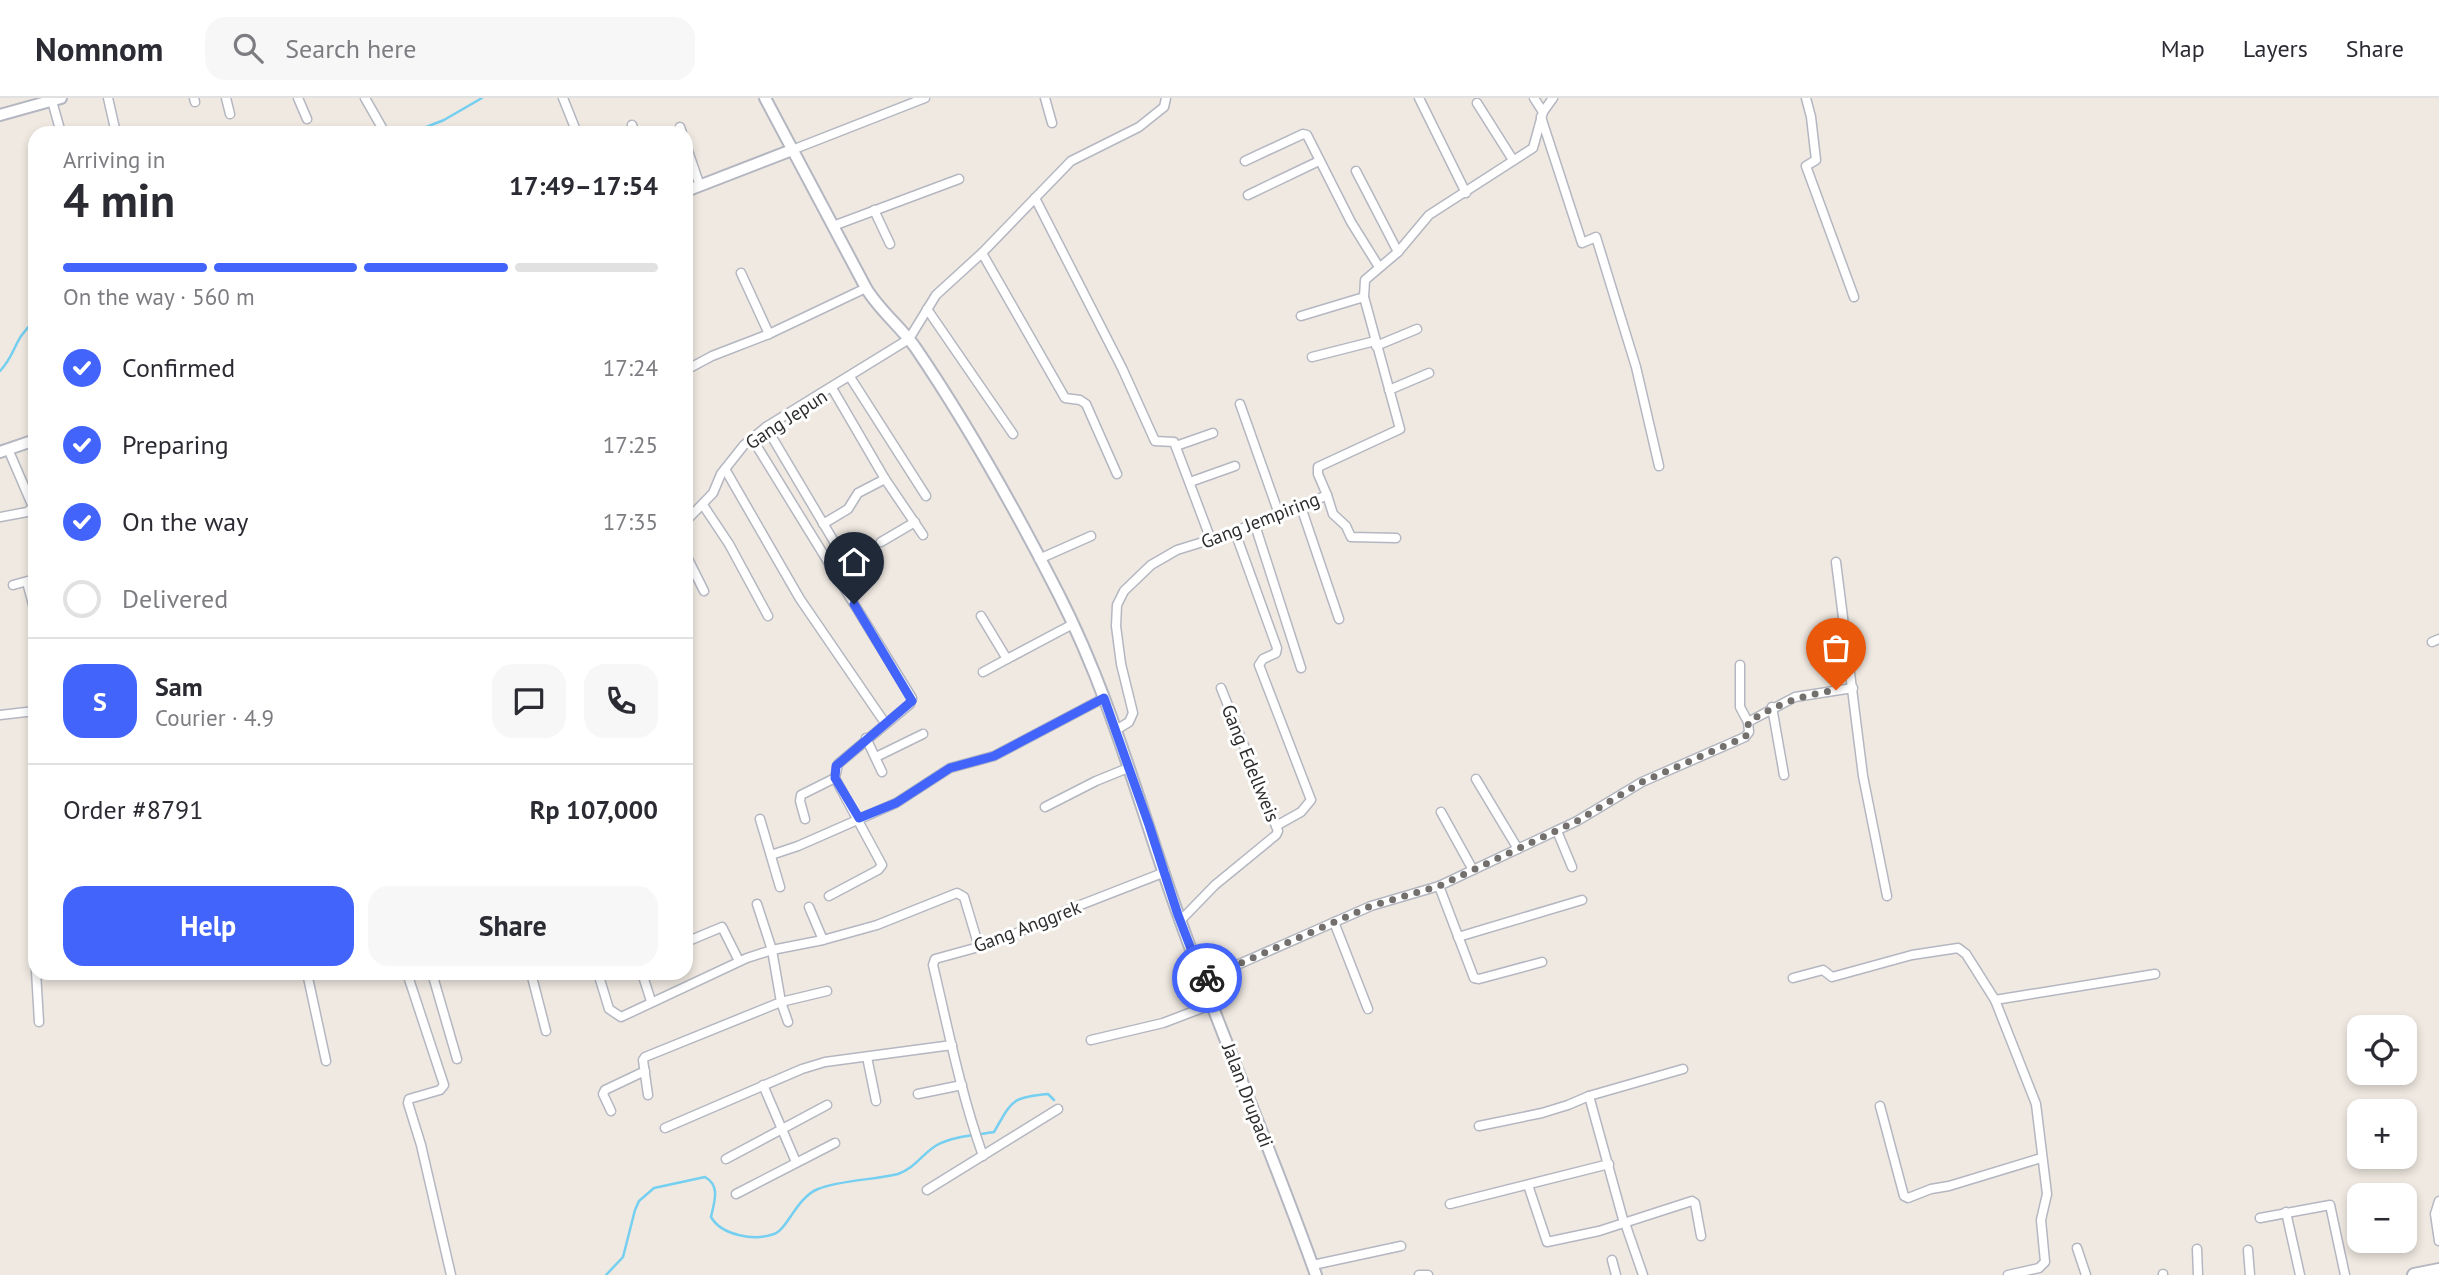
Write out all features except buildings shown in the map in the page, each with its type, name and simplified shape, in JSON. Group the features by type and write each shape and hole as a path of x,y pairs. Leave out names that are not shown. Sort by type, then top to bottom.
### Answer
{"main road":[{"path":"2414,1275 2439,1270"}],"street":[{"path":"107,98 114,126"},
{"path":"226,98 230,114"},
{"path":"298,98 307,119"},
{"path":"365,98 381,126"},
{"path":"563,98 574,126"},
{"name":"Jalan Drupadi","path":"765,98 866,288 909,339 956,412 1073,624 1116,730 1179,918 1281,1177 1314,1270"},
{"path":"693,188 925,98"},
{"path":"1045,98 1052,123"},
{"path":"909,339 936,295 982,253 1070,161 1139,127 1164,107 1166,98"},
{"path":"1419,98 1466,193"},
{"path":"1534,98 1542,115 1582,243 1596,237 1636,367 1659,466"},
{"path":"1301,316 1364,297 1365,280 1398,251 1425,218 1534,148 1542,115 1553,98"},
{"path":"1806,98 1816,160 1806,166 1854,297"},
{"path":"0,115 57,99 60,126"},
{"path":"1477,103 1513,160"},
{"path":"1245,161 1305,134 1355,230 1379,267"},
{"path":"1248,195 1319,161"},
{"path":"693,166 700,186"},
{"path":"1356,171 1398,251"},
{"path":"833,226 959,179"},
{"path":"1035,198 1122,368 1155,441 1172,441 1176,446 1211,540"},
{"path":"874,210 890,244"},
{"path":"982,253 1065,398 1080,400 1086,404 1117,474"},
{"path":"741,272 769,334"},
{"path":"693,366 866,288"},
{"name":"Gang Jempiring","path":"1116,730 1129,722 1133,713 1121,664 1116,626 1117,605 1124,591 1151,565 1177,551 1301,508 1327,495 1318,474 1318,467 1400,429 1364,297"},
{"path":"927,309 1013,434"},
{"path":"1312,358 1375,343 1417,329"},
{"name":"Gang Jepun","path":"693,514 713,494 725,469 739,450 766,427 909,339"},
{"path":"1389,390 1429,373"},
{"path":"850,377 926,496"},
{"path":"832,388 885,479 923,535"},
{"path":"1240,404 1279,514"},
{"path":"766,427 839,550"},
{"path":"1176,446 1213,433"},
{"path":"752,440 912,701 838,764 835,778 859,818 882,867 829,896"},
{"path":"28,442 4,450 28,497"},
{"path":"1190,482 1236,466"},
{"path":"725,469 800,599 885,723"},
{"path":"823,524 848,509 858,493 885,479"},
{"path":"1327,495 1333,514 1346,526 1351,537 1396,538"},
{"path":"703,505 729,544 768,616"},
{"path":"1301,508 1339,619"},
{"path":"0,517 28,511"},
{"path":"881,542 915,522"},
{"path":"1255,525 1301,668"},
{"path":"1235,532 1277,648 1276,653 1263,659 1259,665 1311,800 1301,812 1276,826"},
{"path":"1039,559 1091,536"},
{"path":"1836,562 1863,776 1887,896"},
{"path":"693,569 704,592"},
{"path":"13,585 28,582"},
{"path":"981,615 1007,659"},
{"path":"983,672 1073,624"},
{"path":"1203,980 1371,906 1439,886 1557,831 1642,782 1745,737 1749,732 1748,722 1740,707 1740,665"},
{"name":"Gang Edellweis","path":"1179,918 1278,831 1221,688"},
{"path":"1748,722 1795,697 1853,688"},
{"path":"771,855 896,803 950,768 994,756 1104,698"},
{"path":"1772,707 1784,775"},
{"path":"0,715 28,712"},
{"path":"876,757 923,734"},
{"path":"866,738 882,772"},
{"path":"1045,807 1128,768"},
{"path":"805,819 801,795 835,778"},
{"path":"1476,779 1518,849"},
{"path":"1441,813 1473,870"},
{"path":"760,820 780,887"},
{"path":"1557,831 1572,867"},
{"name":"Gang Anggrek","path":"983,1156 973,1129 933,962 936,958 997,942 1070,909 1165,872"},
{"path":"1439,886 1475,978 1542,962"},
{"path":"600,980 609,1009 621,1017 739,961 772,950 877,925 957,893 964,897 979,947"},
{"path":"1458,937 1583,900"},
{"path":"757,904 772,950 781,1002 788,1022"},
{"path":"809,907 823,940"},
{"path":"1334,922 1368,1009"},
{"path":"693,939 722,926 739,961"},
{"path":"1793,978 1823,970 1832,976 1912,955 1958,948 1966,954 1996,1000 2036,1104 2047,1194 2041,1220 2045,1262 2039,1268 2008,1275"},
{"path":"1996,1000 2155,974"},
{"path":"37,980 39,1022"},
{"path":"309,980 326,1061"},
{"path":"409,980 444,1085 440,1090 409,1099 408,1103 421,1145 451,1275"},
{"path":"434,980 457,1059"},
{"path":"533,980 547,1031"},
{"path":"644,980 651,1001"},
{"path":"648,1095 645,1057 781,1002 827,991"},
{"path":"1091,1040 1163,1023 1213,1004"},
{"path":"665,1128 763,1085 825,1062 952,1045"},
{"path":"867,1056 876,1101"},
{"path":"1479,1126 1542,1113 1589,1096 1683,1069"},
{"path":"611,1111 603,1094 605,1090 645,1071"},
{"path":"763,1085 796,1162"},
{"path":"918,1094 962,1085"},
{"path":"1589,1096 1625,1223 1643,1275"},
{"path":"726,1158 827,1105"},
{"path":"1881,1106 1905,1196 1908,1198 2041,1158"},
{"path":"927,1190 1058,1109"},
{"path":"736,1194 835,1143"},
{"path":"1450,1204 1609,1164"},
{"path":"1528,1185 1547,1242 1600,1231 1692,1201 1695,1203 1701,1236"},
{"path":"2439,1200 2435,1214 2439,1241"},
{"path":"2260,1218 2330,1205 2345,1275"},
{"path":"2286,1212 2300,1275"},
{"path":"1314,1270 1401,1246"},
{"path":"2077,1248 2086,1275"},
{"path":"2197,1249 2198,1275"},
{"path":"2248,1250 2250,1275"},
{"path":"1612,1260 1615,1275"},
{"path":"1419,1275 1428,1275"}],"waterway":[{"path":"429,126 482,98"},
{"path":"0,371 28,328"},
{"path":"606,1275 623,1257 639,1201 654,1188 705,1177 715,1190 711,1217 716,1223 731,1233 749,1237 766,1236 779,1231 804,1199 818,1189 898,1174 943,1142 994,1132 1009,1107 1019,1099 1048,1094 1054,1100"}],"way so far":[{"path":"1207,978 1371,906 1439,886 1577,821 1642,782 1745,737 1749,732 1748,722 1772,707 1795,697 1836,690"}],"route":[{"path":"854,604 912,698 910,704 866,738 836,766 835,778 859,818 896,803 950,768 994,756 1104,698 1180,921 1203,980 1207,978"}]}
